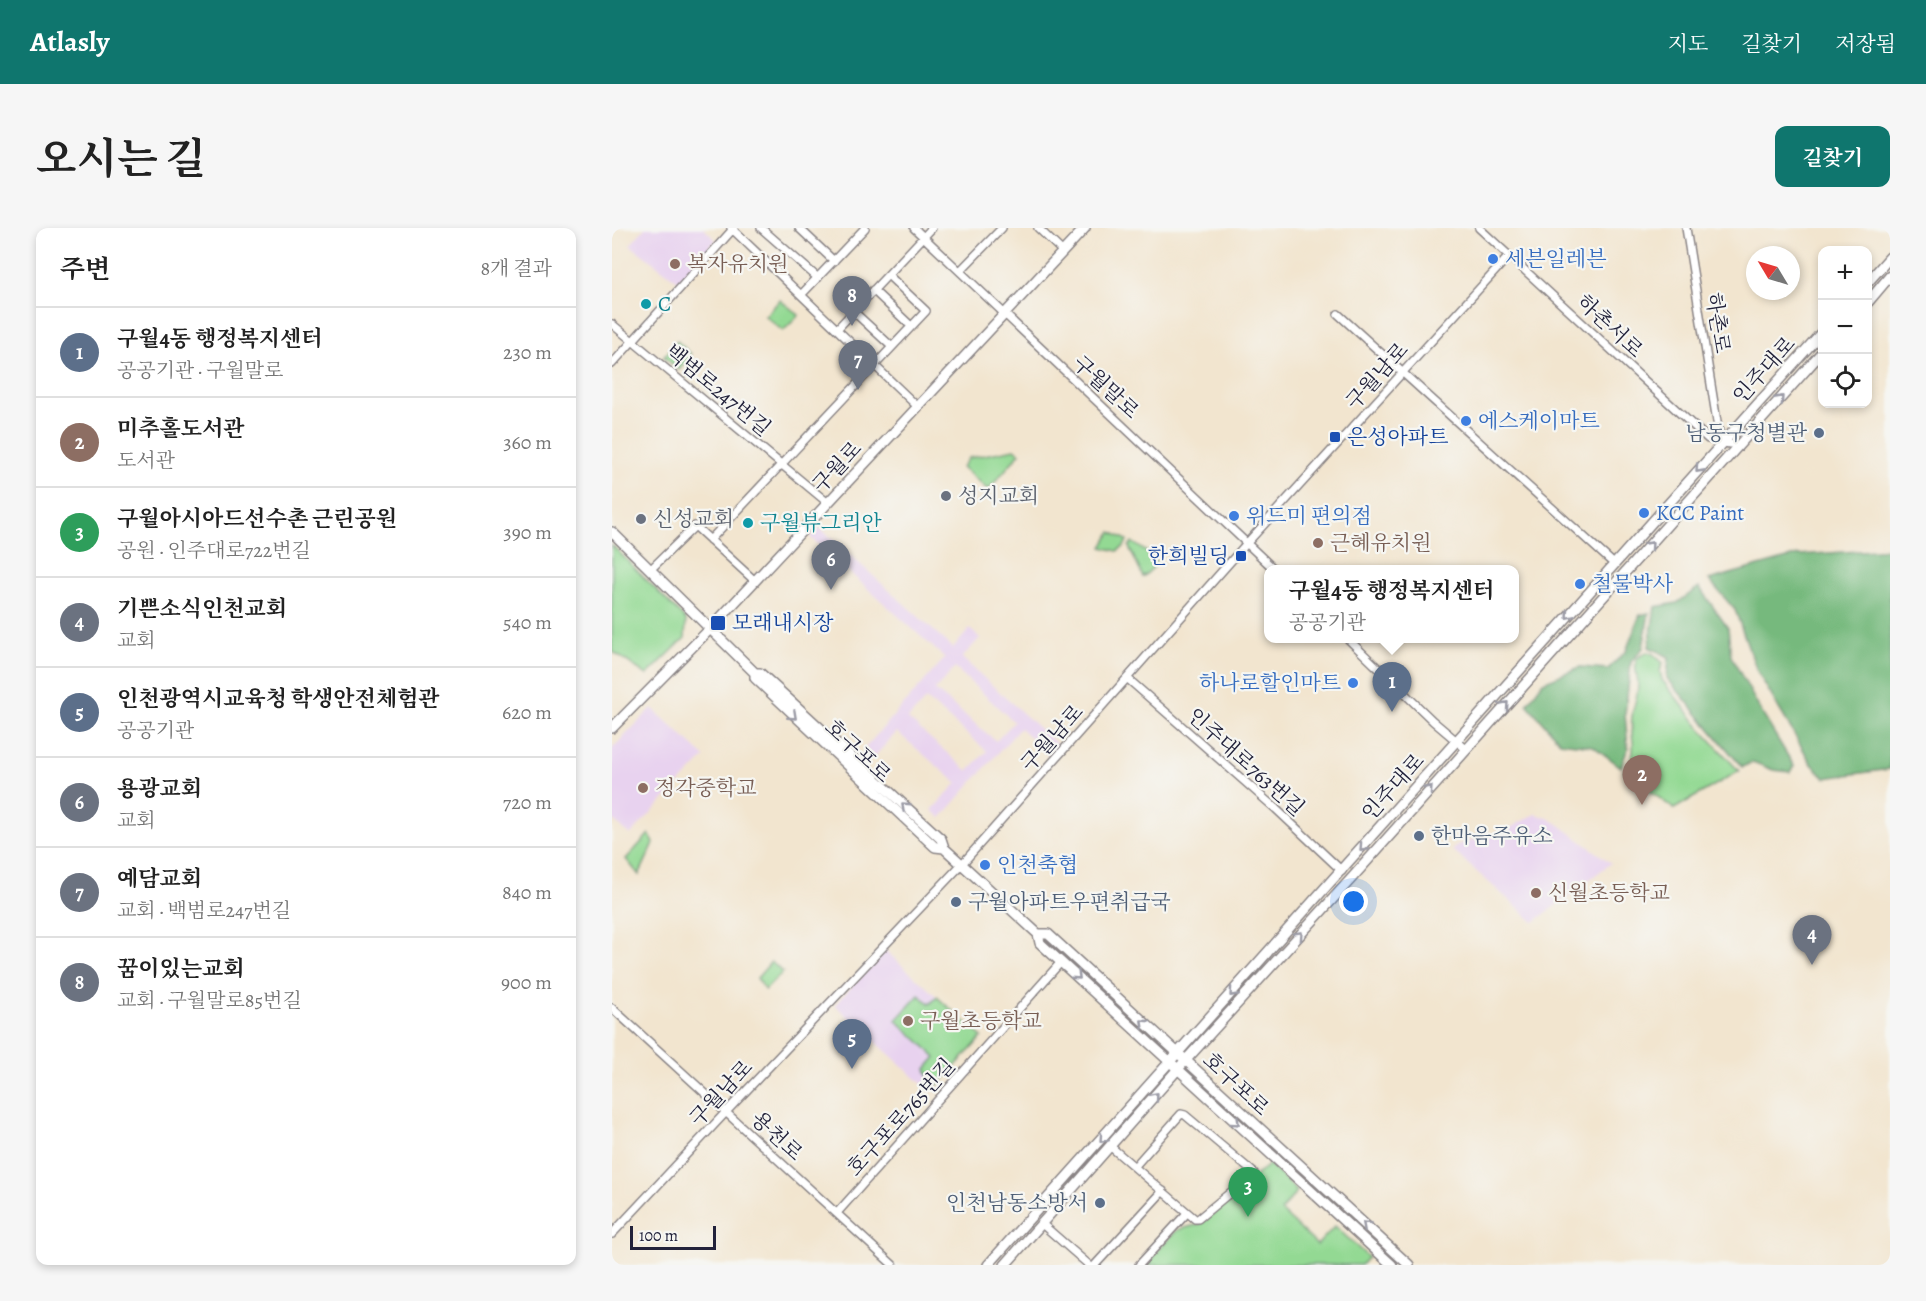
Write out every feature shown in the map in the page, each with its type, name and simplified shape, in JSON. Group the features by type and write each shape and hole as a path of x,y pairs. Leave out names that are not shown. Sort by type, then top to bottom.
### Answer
{"main road":[{"name":"구월로","path":"612,728 709,630 1085,228"},
{"path":"1872,277 1890,257"},
{"path":"1870,300 1890,276"},
{"name":"인주대로","path":"988,1265 1174,1066 1342,871 1818,336"},
{"name":"인주대로","path":"1181,1058 1466,749 1820,354"},
{"name":"호구포로","path":"612,532 755,673 760,673 941,839 944,848 1038,934 1040,943 1392,1265"},
{"name":"호구포로","path":"1038,934 1048,934 1409,1265"},
{"name":"인주대로","path":"1005,1265 1111,1147 1174,1066"}],"street":[{"path":"732,228 918,407"},
{"name":"백범로247번길","path":"633,341 732,228"},
{"path":"761,228 818,278"},
{"path":"799,228 834,261"},
{"path":"801,295 865,228"},
{"name":"구월말로","path":"914,228 1270,565"},
{"path":"837,329 932,228"},
{"path":"960,272 1002,228"},
{"path":"1038,228 1063,252"},
{"name":"하촌서로","path":"1479,228 1708,439 1723,443"},
{"name":"하촌로","path":"1686,228 1712,399 1723,443"},
{"name":"구월남로","path":"612,1234 962,864 1247,543 1509,256"},
{"path":"710,540 926,311 888,275"},
{"path":"873,290 911,326"},
{"path":"853,311 891,346"},
{"path":"1338,314 1614,564"},
{"name":"백범로247번길","path":"612,324 828,503"},
{"path":"612,364 633,341"},
{"path":"1723,443 1738,445"},
{"path":"650,570 695,526 755,581"},
{"path":"1351,643 1466,749"},
{"name":"인주대로763번길","path":"1127,678 1268,802 1342,871"},
{"name":"호구포로765번길","path":"837,1213 1061,962"},
{"name":"용천로","path":"612,1008 893,1265"},
{"path":"1111,1147 1195,1220 1254,1173 1181,1114 1135,1166"},
{"path":"1095,1265 1163,1191"},
{"path":"1138,1265 1187,1213"},
{"path":"1042,1224 1089,1265"}],"shaded area":[{"name":"복자유치원","path":"645,228 703,228 716,240 679,282 630,245"},
{"name":"모래내시장","path":"819,527 953,648 970,629 980,638 962,658 1059,746 1050,756 1020,728 941,818 932,810 957,783 897,732 874,757 865,748 945,658 810,537","holes":["955,668 1014,722 996,741 935,690","926,699 987,751 968,771 908,719"]},
{"name":"정각중학교","path":"652,708 705,757 630,835 612,819 612,749"},
{"name":"신월초등학교","path":"1535,814 1558,824 1611,863 1534,922 1452,850 1457,845 1508,829"},
{"name":"구월초등학교","path":"885,950 982,1037 931,1092 835,1005"}],"green space":[{"path":"780,300 799,315 783,331 765,316"},
{"path":"677,341 691,354 679,370 664,357"},
{"path":"1015,449 1020,453 988,490 962,467 969,458"},
{"path":"1111,532 1127,540 1124,547 1117,551 1102,547"},
{"path":"1132,542 1154,557 1157,564 1143,577 1129,547"},
{"path":"612,545 686,620 685,638 647,675 612,651"},
{"path":"1890,549 1890,769 1825,778 1811,763 1757,671 1735,610 1709,580 1798,555"},
{"path":"1699,587 1728,628 1731,656 1794,766 1790,772 1773,770 1753,762 1742,767 1667,678 1669,657 1649,647 1655,607 1677,603"},
{"path":"1649,613 1643,648 1631,662 1625,714 1628,748 1621,767 1593,746 1560,742 1527,704 1543,682 1580,667 1608,669 1626,651 1640,615"},
{"path":"1647,652 1663,663 1660,671 1662,680 1707,736 1739,771 1674,809 1624,771 1633,750 1631,725 1638,685 1636,662 1637,658"},
{"path":"649,834 654,843 639,875 626,859"},
{"path":"771,962 783,972 765,990 757,978"},
{"path":"919,995 930,1004 937,997 982,1037 938,1085 929,1077 926,1069 936,1057 896,1020"},
{"path":"1269,1164 1297,1191 1281,1211 1317,1245 1335,1226 1368,1257 1361,1265 1144,1265 1177,1230 1200,1224"}],"place":[{"name":"세븐일레븐","path":"1493,259"},
{"name":"복자유치원","path":"675,264"},
{"name":"C","path":"646,304"},
{"name":"꿈이있는교회","path":"852,326"},
{"name":"예담교회","path":"858,390"},
{"name":"에스케이마트","path":"1466,421"},
{"name":"남동구청별관","path":"1819,433"},
{"name":"은성아파트","path":"1335,437"},
{"name":"성지교회","path":"946,496"},
{"name":"KCC Paint","path":"1644,513"},
{"name":"위드미 편의점","path":"1234,516"},
{"name":"신성교회","path":"641,519"},
{"name":"구월뷰그리안","path":"748,523"},
{"name":"근혜유치원","path":"1318,543"},
{"name":"한희빌딩","path":"1241,556"},
{"name":"철물박사","path":"1580,584"},
{"name":"용광교회","path":"831,590"},
{"name":"모래내시장","path":"718,623"},
{"name":"하나로할인마트","path":"1353,683"},
{"name":"구월4동 행정복지센터","path":"1392,712"},
{"name":"정각중학교","path":"643,788"},
{"name":"미추홀도서관","path":"1642,805"},
{"name":"한마음주유소","path":"1419,836"},
{"name":"인천축협","path":"985,865"},
{"name":"신월초등학교","path":"1536,893"},
{"name":"구월아파트우편취급국","path":"956,902"},
{"name":"기쁜소식인천교회","path":"1812,965"},
{"name":"구월초등학교","path":"908,1021"},
{"name":"인천광역시교육청 학생안전체험관","path":"852,1069"},
{"name":"인천남동소방서","path":"1100,1203"},
{"name":"구월아시아드선수촌 근린공원","path":"1248,1217"}]}
